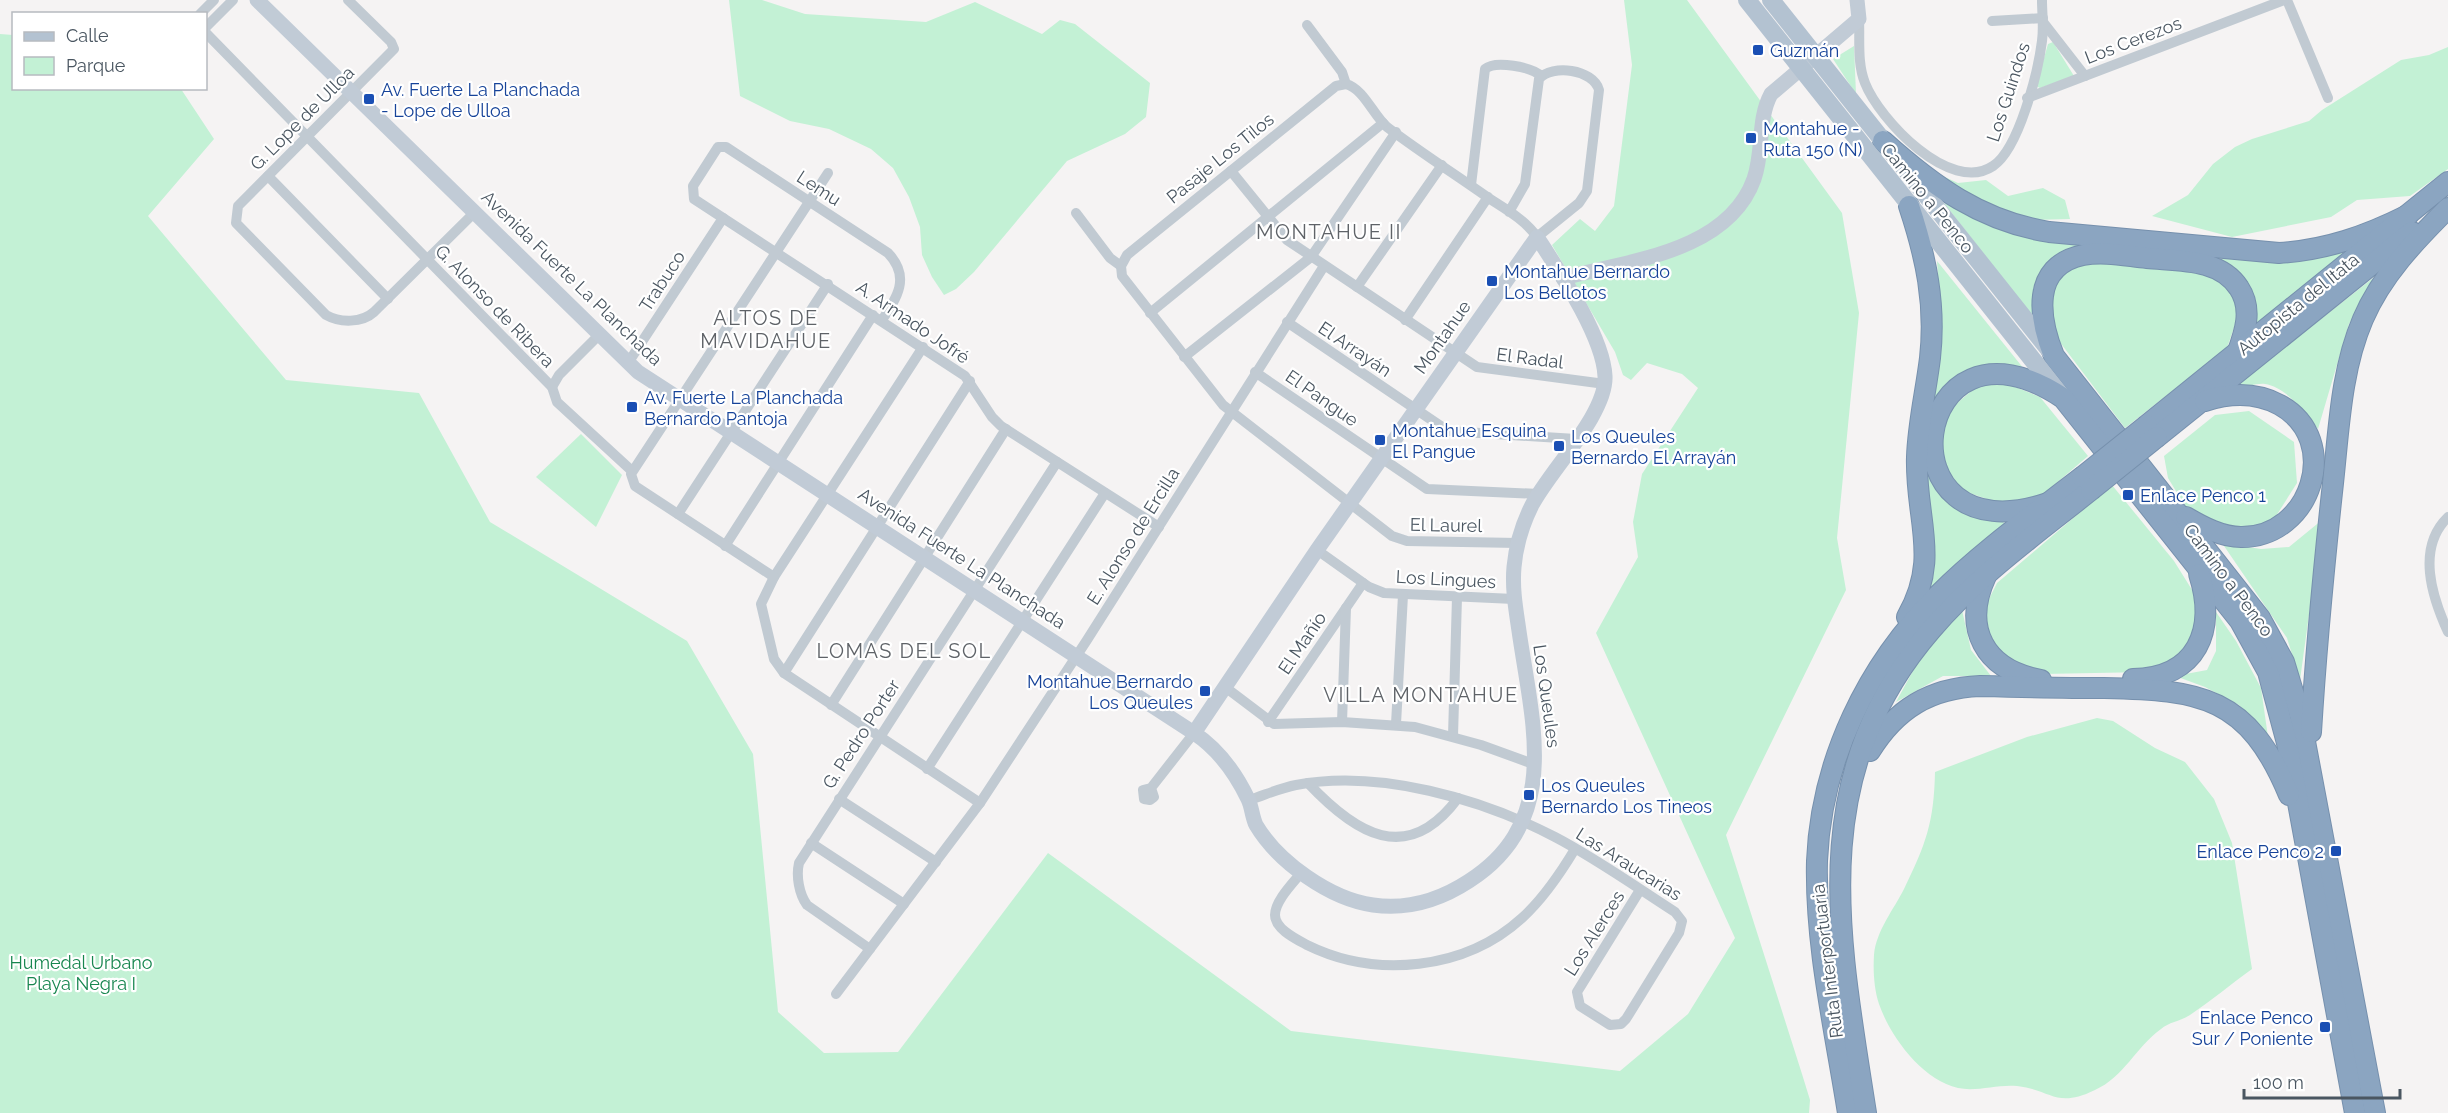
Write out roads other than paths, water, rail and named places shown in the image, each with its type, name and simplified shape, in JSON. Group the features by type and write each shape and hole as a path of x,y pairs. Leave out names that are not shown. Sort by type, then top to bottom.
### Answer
{"highway":[{"path":"1883,141 1935,186 1965,205 2016,225 2049,231 2279,253 2344,243 2408,215"},
{"name":"Autopista del Itata","path":"2152,431 2237,354 2448,182"},
{"path":"1888,653 1919,594 1926,565 1917,458 1930,360 1932,309 1925,255 1909,206"},
{"path":"2311,771 2315,652 2348,369 2359,329 2375,295 2400,259 2448,206"},
{"name":"Autopista del Itata","path":"2152,431 2199,403 2448,206"},
{"path":"2054,356 2041,314 2041,300 2046,284 2064,263 2078,256 2098,254 2201,264 2229,276 2240,289 2247,308 2247,322 2237,354"},
{"name":"Camino a Penco","path":"2054,356 2194,564 2240,621 2268,672 2284,725 2355,1113"},
{"path":"2048,503 2020,511 1998,512 1979,508 1961,499 1943,482 1935,468 1931,450 1932,433 1941,409 1952,394 1966,382 1985,375 2004,373 2022,376 2063,398"},
{"path":"2176,509 2197,524 2221,534 2240,537 2259,535 2276,528 2292,516 2305,500 2314,473 2315,455 2307,432 2298,419 2283,407 2267,399 2246,395 2223,396 2199,403"},
{"name":"Camino a Penco","path":"2063,398 2176,509 2250,603 2276,643 2296,697 2375,1113"},
{"path":"2086,483 2152,431"},
{"name":"Ruta Interportuaria","path":"1848,1113 1820,926 1819,839 1827,791 1842,741 1860,701 1888,653 1920,613 1961,573 2048,503 2086,483"},
{"name":"Ruta Interportuaria","path":"1866,1113 1840,929 1838,874 1846,802 1861,749 1898,675 1931,630 1987,573 2086,483"},
{"path":"1987,573 1977,602 1977,627 1987,650 2006,668 2041,680 2144,679 2178,668 2190,658 2200,644 2206,612 2203,587 2194,564"},
{"path":"1846,802 1865,759 1890,722 1908,707 1940,692 1980,686 2170,690 2207,700 2229,712 2249,728 2279,771 2303,833"}],"main road":[{"name":"Camino a Penco","path":"1747,0 2063,398"},
{"name":"Camino a Penco","path":"1772,0 2054,356"}],"street":[{"path":"202,12 214,0"},
{"path":"207,26 233,0"},
{"name":"Avenida Fuerte La Planchada","path":"257,0 628,363 680,399 1077,655"},
{"name":"G. Lope de Ulloa","path":"348,0 391,42 394,49 238,206 236,213 240,228 329,317 340,320 364,319 388,299"},
{"path":"1563,278 1681,246 1713,232 1729,218 1747,195 1758,169 1767,102 1776,87 1859,19 1857,0"},
{"name":"Los Guindos","path":"1859,19 1861,69 1866,86 1896,126 1922,152 1943,166 1972,173 1993,166 2011,146 2038,59 2043,20 2042,0"},
{"path":"2286,0 2328,98"},
{"name":"Los Cerezos","path":"2027,98 2286,0"},
{"path":"1992,21 2043,20"},
{"name":"Los Guindos","path":"2043,20 2085,76"},
{"path":"1307,25 1342,72 1346,84 1356,89 1383,123 1529,226 1563,278 1597,344 1604,369 1605,384"},
{"name":"G. Alonso de Ribera","path":"207,34 552,387 557,402 632,471 631,477 635,486 774,577"},
{"path":"1471,185 1485,69 1496,65 1531,69 1542,76"},
{"path":"1509,212 1525,184 1536,88 1542,76 1552,71 1586,75 1595,80 1599,90 1584,197 1537,237"},
{"name":"Pasaje Los Tilos","path":"1121,266 1127,255 1336,86 1346,84"},
{"path":"1150,313 1383,123"},
{"path":"1184,357 1311,257 1396,132"},
{"name":"Lemu","path":"694,199 693,186 718,147 722,145 892,257 898,269 900,291 878,318 725,546"},
{"path":"1357,287 1442,165"},
{"name":"El Radal","path":"1231,171 1287,240 1454,353 1482,369 1605,384"},
{"path":"632,471 828,172"},
{"path":"268,176 388,299 475,213"},
{"path":"1405,320 1488,197"},
{"name":"A. Armado Jofré","path":"694,199 923,347 970,381 992,417 1006,429 1159,527"},
{"name":"El Laurel","path":"1076,213 1110,258 1121,266 1124,279 1216,399 1399,540 1518,543"},
{"name":"Trabuco","path":"628,363 723,218"},
{"name":"Montahue","path":"1194,733 1414,409 1537,237"},
{"name":"E. Alonso de Ercilla","path":"836,994 980,803 1159,527 1324,266"},
{"path":"678,514 828,284"},
{"name":"El Arrayán","path":"1287,322 1414,409 1453,432 1576,439"},
{"path":"552,387 556,378 599,335"},
{"path":"923,347 774,577 761,603 774,659 784,673 980,803"},
{"name":"El Pangue","path":"1255,372 1423,488 1432,491 1539,494"},
{"path":"784,673 970,381"},
{"name":"Los Queules","path":"1077,655 1194,733 1220,755 1249,800 1255,824 1301,873 1330,891 1364,903 1395,906 1418,904 1450,892 1482,872 1502,852 1522,822 1532,794 1536,765 1535,741 1514,599 1514,571 1518,543 1539,494 1598,406 1605,384"},
{"path":"831,705 1006,429"},
{"name":"G. Pedro Porter","path":"870,949 811,908 802,898 798,867 839,799 1057,462"},
{"path":"927,769 1105,493"},
{"path":"2448,517 2435,532 2429,559 2432,588 2448,632"},
{"name":"Los Lingues","path":"1317,550 1363,583 1384,593 1514,599"},
{"name":"El Mañío","path":"1268,722 1363,583"},
{"path":"1396,724 1403,595"},
{"path":"1453,736 1456,597"},
{"path":"1342,722 1346,608"},
{"path":"1225,687 1268,722 1277,725 1342,722 1396,724 1453,736 1536,765"},
{"path":"1152,788 1194,733"},
{"path":"1308,783 1351,823 1372,834 1388,836 1404,835 1427,828 1444,815 1458,798"},
{"name":"Las Araucarias","path":"1249,800 1275,790 1308,783 1377,784 1458,798 1522,822 1575,849 1675,912 1682,921"},
{"path":"839,799 936,862"},
{"path":"811,843 904,904"},
{"path":"1301,873 1276,909 1275,918 1282,929 1309,946 1338,957 1366,964 1408,965 1461,954 1509,928 1542,897 1575,849"},
{"name":"Los Alerces","path":"1640,890 1578,989 1576,999 1583,1009 1610,1025 1624,1022 1679,933 1682,921"}],"place":[{"name":"Guzmán","path":"1758,50"},
{"name":"Av. Fuerte La Planchada - Lope de Ulloa","path":"369,99"},
{"name":"Montahue - Ruta 150 (N)","path":"1751,138"},
{"name":"Montahue Bernardo Los Bellotos","path":"1492,281"},
{"name":"Av. Fuerte La Planchada Bernardo Pantoja","path":"632,407"},
{"name":"Montahue Esquina El Pangue","path":"1380,440"},
{"name":"Los Queules Bernardo El Arrayán","path":"1559,446"},
{"name":"Enlace Penco 1","path":"2128,495"},
{"name":"Montahue Bernardo Los Queules","path":"1205,691"},
{"name":"Los Queules Bernardo Los Tineos","path":"1529,795"},
{"name":"Enlace Penco 2","path":"2336,851"},
{"name":"Enlace Penco Sur / Poniente","path":"2325,1027"}],"district":[{"name":"MONTAHUE II","path":"1329,232"},
{"name":"ALTOS DE MAVIDAHUE","path":"766,330"},
{"name":"LOMAS DEL SOL","path":"904,651"},
{"name":"VILLA MONTAHUE","path":"1421,695"}],"park label":[{"name":"Humedal Urbano Playa Negra I","path":"81,972"}]}
